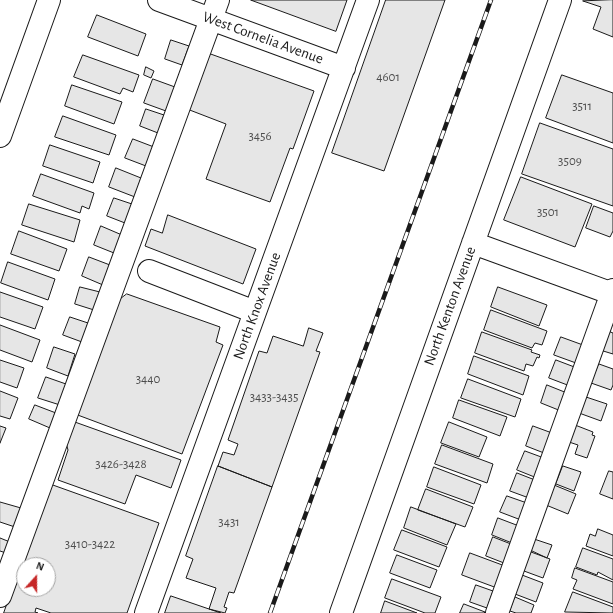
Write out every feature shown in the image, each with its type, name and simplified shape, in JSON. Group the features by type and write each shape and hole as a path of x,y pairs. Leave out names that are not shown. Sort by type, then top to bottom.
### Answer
{"street":[{"path":"0,136 49,0"},
{"name":"West Cornelia Avenue","path":"159,0 214,10 344,68"},
{"name":"North Knox Avenue","path":"146,613 368,0"},
{"name":"North Kenton Avenue","path":"341,613 560,0"},
{"path":"0,596 214,10"},
{"path":"473,243 613,293 497,613"},
{"path":"149,271 255,312"}],"building":[{"path":"251,0 347,0 336,31"},
{"path":"386,0 445,0 384,171 332,153"},
{"path":"613,0 613,37 593,29 601,7 583,1"},
{"path":"97,15 146,34 138,56 88,37"},
{"path":"171,40 189,46 182,65 165,59"},
{"path":"205,52 314,91 293,149 290,148 270,202 206,179 226,124 187,109"},
{"path":"83,55 139,75 133,92 123,88 120,94 74,77"},
{"path":"146,67 154,71 151,78 144,75"},
{"path":"562,75 613,93 613,143 546,118"},
{"path":"153,79 175,87 166,111 144,103"},
{"path":"72,85 122,102 114,124 65,106"},
{"path":"146,109 164,115 158,133 140,126"},
{"path":"63,116 116,135 109,155 55,137"},
{"path":"540,123 613,149 613,206 522,174"},
{"path":"133,139 154,147 146,166 125,158"},
{"path":"50,145 100,162 93,183 43,166"},
{"path":"116,168 141,178 135,197 109,187"},
{"path":"41,174 94,193 89,209 82,206 80,213 33,196"},
{"path":"521,177 592,204 575,247 504,220"},
{"path":"114,198 132,204 125,223 107,216"},
{"path":"29,204 80,220 74,242 22,225"},
{"path":"594,206 613,213 613,231 610,237 586,228"},
{"path":"168,215 256,249 243,284 145,246 151,229 162,233"},
{"path":"101,226 122,235 114,253 94,245"},
{"path":"19,231 67,249 59,271 11,254"},
{"path":"89,257 110,265 103,285 82,276"},
{"path":"8,262 55,279 48,300 1,283"},
{"path":"80,287 100,292 94,310 75,304"},
{"path":"498,287 547,305 539,326 491,307"},
{"path":"0,292 43,307 35,329 0,317"},
{"path":"127,294 220,327 216,342 223,345 182,454 75,414 115,303"},
{"path":"491,310 547,331 542,345 535,343 532,348 484,330"},
{"path":"70,317 88,323 82,342 63,335"},
{"path":"0,325 40,340 32,362 0,350"},
{"path":"309,328 323,333 316,351 320,352 272,487 218,466 223,452 234,455 238,444 228,440 259,351 267,353 273,336 303,346"},
{"path":"608,331 613,333 613,354 600,350"},
{"path":"482,332 532,350 531,352 540,355 539,358 537,357 533,366 526,364 524,371 475,353"},
{"path":"561,337 583,345 576,363 554,355"},
{"path":"54,347 75,354 68,376 47,368"},
{"path":"474,356 529,376 523,395 468,374"},
{"path":"0,360 24,368 17,388 0,382"},
{"path":"556,360 577,368 570,386 549,378"},
{"path":"599,364 613,369 613,385 611,390 591,383"},
{"path":"46,377 66,384 60,405 38,398"},
{"path":"468,379 521,399 515,417 461,398"},
{"path":"547,385 567,393 561,411 541,403"},
{"path":"0,391 18,398 10,419 0,416"},
{"path":"586,397 607,404 601,421 579,413"},
{"path":"459,400 507,417 500,436 453,418"},
{"path":"35,405 56,413 50,428 29,419"},
{"path":"72,421 181,460 171,488 136,475 125,504 58,480 68,450 65,439"},
{"path":"449,422 487,437 479,457 441,443"},
{"path":"575,425 593,432 592,435 595,436 587,458 575,454 578,445 569,442"},
{"path":"0,426 6,428 0,443"},
{"path":"533,426 552,433 544,453 526,446"},
{"path":"442,445 493,464 487,483 435,464"},
{"path":"525,451 544,458 537,478 517,470"},
{"path":"218,466 272,487 234,593 229,592 224,607 227,608 225,613 209,609 216,588 186,578 193,559 186,556"},
{"path":"563,466 581,472 574,491 556,484"},
{"path":"434,467 481,485 474,504 427,487"},
{"path":"609,471 613,472 613,499 600,494"},
{"path":"517,473 535,480 529,498 510,491"},
{"path":"50,484 159,523 127,613 51,613 36,608 35,612 38,613 4,613 16,579 16,597 56,597 56,557 24,557"},
{"path":"554,485 576,494 568,514 546,505"},
{"path":"426,489 473,507 465,527 418,510"},
{"path":"507,496 527,503 521,520 500,512"},
{"path":"0,502 21,508 15,527 0,522"},
{"path":"411,507 456,524 447,545 404,528"},
{"path":"498,518 519,526 512,543 492,535"},
{"path":"598,529 613,535 613,556 586,546 590,534 595,536"},
{"path":"402,530 447,547 439,567 394,550"},
{"path":"493,537 511,544 504,563 486,556"},
{"path":"0,538 10,542 6,553 0,551"},
{"path":"534,539 552,545 547,558 530,550"},
{"path":"583,548 613,559 613,580 598,572 597,575 576,567"},
{"path":"531,552 550,559 543,578 524,571"},
{"path":"470,553 505,566 497,588 462,575"},
{"path":"397,555 437,570 430,588 390,573"},
{"path":"575,568 613,582 613,604 573,589 577,580 572,578"},
{"path":"522,575 543,583 536,602 515,594"},
{"path":"392,579 441,597 435,613 425,613 385,598"},
{"path":"476,585 493,591 487,608 470,602"},
{"path":"573,592 613,607 613,613 565,612"},
{"path":"171,596 209,609 221,613 165,613"},
{"path":"515,597 534,605 531,613 516,613 510,611"},
{"path":"385,601 417,613 381,613"},
{"path":"464,604 485,612 460,613"}],"railway":[{"path":"270,613 491,0"}]}
